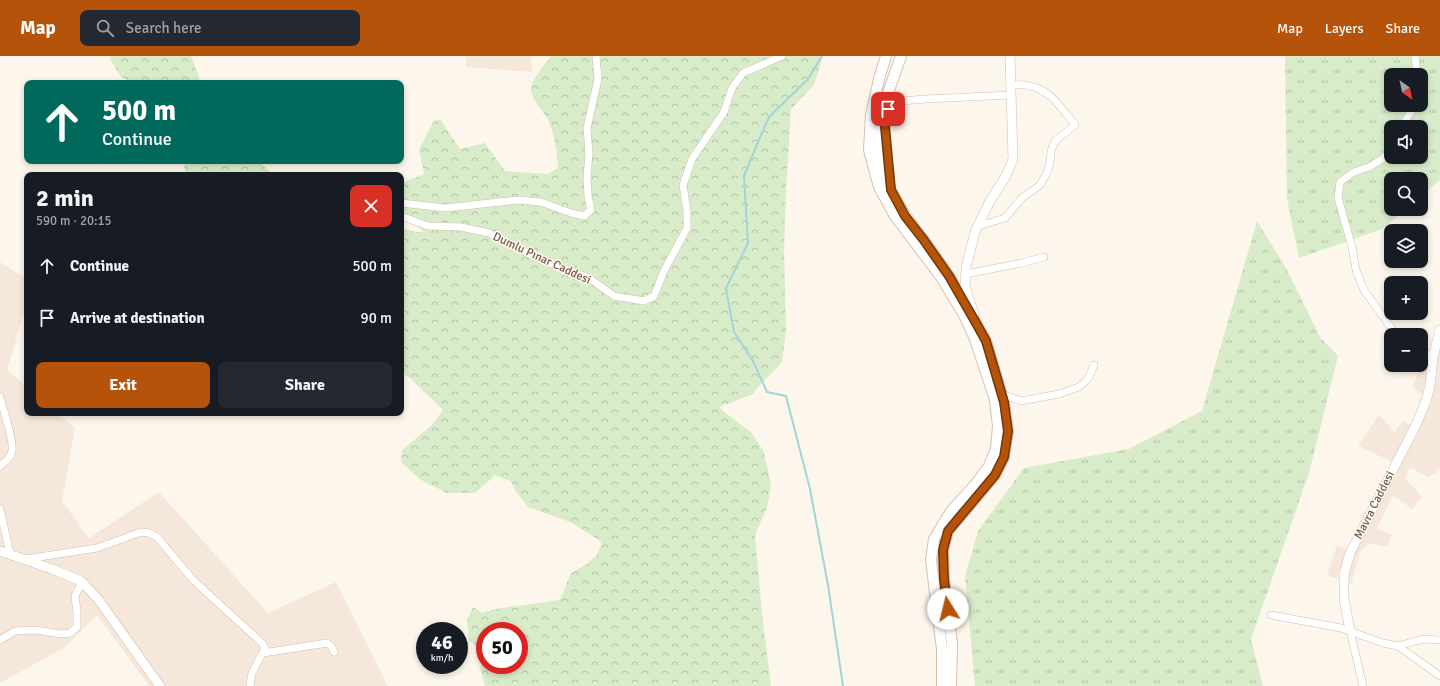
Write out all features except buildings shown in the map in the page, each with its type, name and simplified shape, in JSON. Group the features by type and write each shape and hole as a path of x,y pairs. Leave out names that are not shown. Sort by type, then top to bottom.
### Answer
{"main road":[{"path":"886,56 871,115 869,150 879,187 895,216 941,277 964,315 975,339 995,400 998,426 996,449 989,466 975,485 951,511 934,539 932,560 942,649 942,686"},
{"path":"900,56 882,110 878,131 879,156 891,190 905,216 949,276 986,341 1001,394 1008,431 1004,457 995,475 948,531 943,550 944,580 952,644 951,686"}],"street":[{"path":"404,203 446,208 518,200 541,202 571,214 584,216 592,210 588,196 587,177 589,154 587,128 598,79 596,56"},
{"name":"Dumlu Pınar Caddesi","path":"404,217 428,226 461,227 489,233 541,260 589,278 614,296 644,301 654,296 664,270 687,228 687,211 683,185 692,159 724,112 732,88 743,73 782,56"},
{"path":"975,339 976,323 965,287 966,267 978,226 990,201 1006,176 1013,159 1010,56"},
{"path":"1415,56 1416,68"},
{"path":"978,226 1005,218 1022,198 1039,186 1047,173 1051,151 1055,141 1075,125 1056,100 1044,90 1029,85 1010,85"},
{"path":"895,216 884,116 888,109 901,102 926,98 1011,95"},
{"path":"1405,120 1412,112"},
{"path":"1384,157 1369,166 1354,172 1340,182 1338,198 1352,247 1356,270 1364,290 1391,328"},
{"path":"966,274 1022,264 1044,257"},
{"name":"Mavra Caddesi","path":"1362,686 1344,599 1344,574 1350,553 1416,425 1426,401 1430,386 1433,357 1440,330"},
{"path":"1428,354 1433,357"},
{"path":"991,390 1021,401 1059,394 1079,387 1088,379 1094,365"},
{"path":"0,397 11,438 12,452 7,461 0,466"},
{"path":"0,509 10,554"},
{"path":"25,560 98,548 140,532 149,533 157,537 193,580 262,643 265,648 252,673 250,686"},
{"path":"0,551 52,568 82,582 98,598 160,686"},
{"path":"0,640 15,631 35,630 62,634 70,633 77,627 75,596 82,582"},
{"path":"1271,615 1350,630 1383,643 1398,646 1440,676"},
{"path":"1398,646 1423,639 1440,640"},
{"path":"263,653 327,643 331,646 334,652"}],"shaded area":[{"path":"466,56 531,56 532,72 466,67"},
{"path":"0,262 24,277 24,313 7,370 24,384 24,416 61,416 75,428 62,501 89,538 159,492 268,613 336,582 388,686 149,686 97,615 64,648 0,683"},
{"path":"1440,344 1440,470 1428,477 1410,467 1405,478 1422,497 1412,509 1393,495 1377,528 1392,535 1387,547 1370,543 1360,552 1351,584 1327,575 1337,545 1353,551 1399,465 1358,446 1379,415 1395,433 1403,420 1418,431 1430,401 1412,387 1418,372 1428,372 1428,361 1434,365"}],"green space":[{"path":"111,56 191,56 200,80 127,80 121,77 110,59"},
{"path":"551,56 823,56 814,85 791,109 784,250 786,330 782,362 751,395 719,407 751,432 764,452 771,485 767,508 755,535 762,614 771,686 485,686 482,674 528,674 528,622 476,622 476,645 469,641 467,620 473,607 482,613 495,609 560,600 571,573 587,564 597,555 602,542 570,522 528,507 515,490 511,481 494,475 475,493 447,493 421,480 401,462 402,450 431,426 443,410 404,374 404,228 415,232 424,232 404,215 404,182 424,174 419,149 434,121 440,119 460,149 485,143 505,171 548,174 558,168 552,131 546,116 534,98 531,89 532,84"},
{"path":"1285,56 1440,56 1440,180 1428,190 1428,172 1384,172 1384,216 1398,216 1388,224 1384,224 1384,227 1382,229 1299,258 1287,199"},
{"path":"185,164 261,164 271,172 185,172"},
{"path":"1257,221 1286,268 1320,337 1338,356 1309,473 1251,639 1263,686 975,686 965,576 978,531 1024,468 1129,449 1202,411"}],"waterway":[{"path":"822,56 808,79 769,117 758,142 744,176 748,243 726,288 734,332 753,361 767,392 786,396 810,489 828,585 843,686"}],"route":[{"path":"888,109 884,116 891,190 905,216 949,276 986,341 1004,402 1008,431 1004,457 995,475 948,531 943,550 944,580 948,609"}]}
